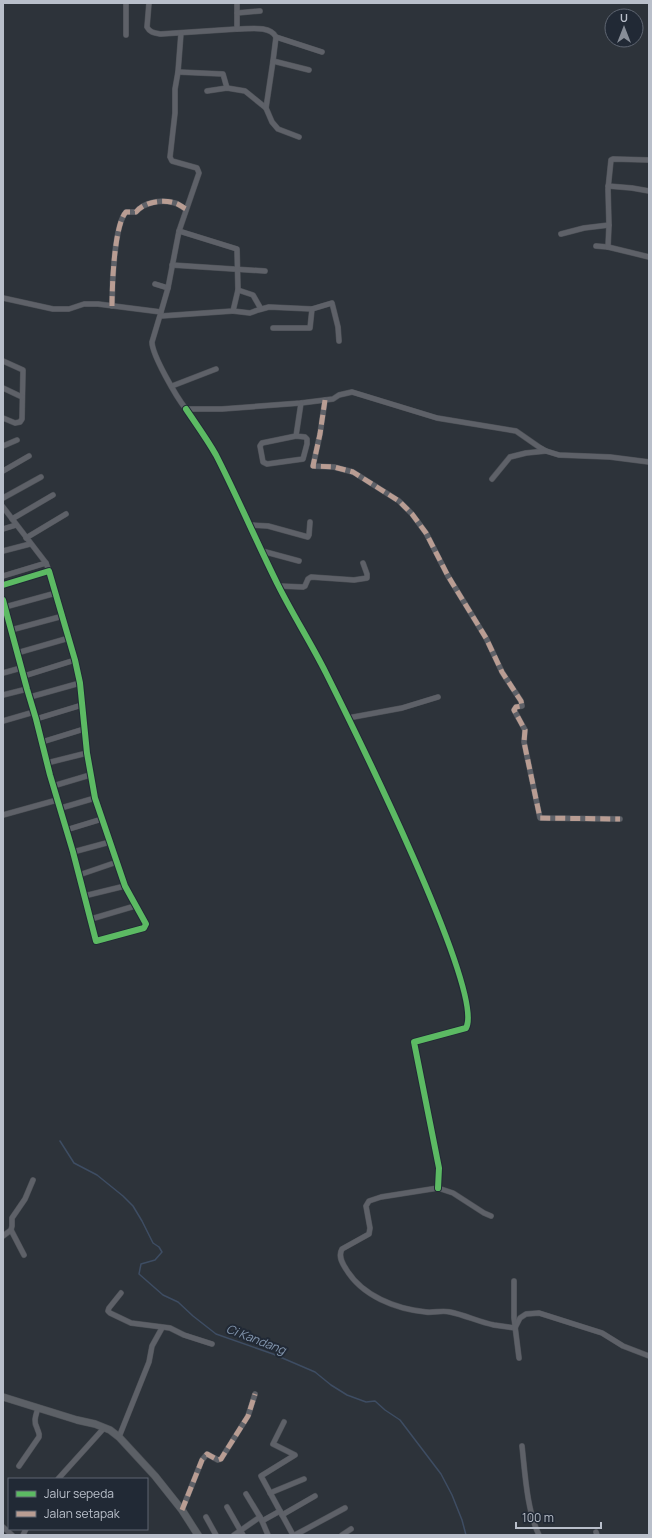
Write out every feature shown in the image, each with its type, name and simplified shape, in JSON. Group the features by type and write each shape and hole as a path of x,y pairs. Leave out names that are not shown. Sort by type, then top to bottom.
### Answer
{"street":[{"path":"126,3 126,35"},
{"path":"149,3 147,26 152,32 161,34 237,29 265,29 272,31 276,37 322,52"},
{"path":"237,3 237,29"},
{"path":"238,13 260,11"},
{"path":"181,33 170,157 172,161 197,168 199,171 179,231 168,288 152,346 159,364 215,454 279,586 323,667 386,794 421,873 449,945 466,1003 468,1018 466,1028 414,1042 438,1161 438,1188"},
{"path":"266,108 276,37"},
{"path":"273,62 309,70"},
{"path":"178,72 223,74 227,88"},
{"path":"206,91 227,88 245,91 266,108 272,122 278,129 299,137"},
{"path":"608,247 608,186 611,160 649,160"},
{"path":"608,186 649,191"},
{"path":"112,306 112,289 118,232 123,216 126,212 136,212 142,206 163,201 176,203 186,209"},
{"path":"561,234 584,228 609,225"},
{"path":"179,231 237,249 238,290 233,311"},
{"path":"596,246 608,247 649,257"},
{"path":"172,265 265,271"},
{"path":"155,284 168,288"},
{"path":"238,290 253,295 261,309"},
{"path":"3,298 53,309 69,309 84,304 98,304 161,314 233,311 250,313 268,308 312,309 332,303 338,327 339,341"},
{"path":"273,328 310,328 312,309"},
{"path":"3,361 23,370 22,419 20,422 15,423 3,418"},
{"path":"172,386 216,369"},
{"path":"3,388 22,397"},
{"path":"186,409 222,409 302,403 334,399 347,392 358,393 437,418 516,431 521,433 533,444 546,451 561,456 610,457 649,462"},
{"path":"325,400 313,466 334,467 353,472 360,476 398,501 412,514 426,533 448,576 486,638 502,672 521,701 522,706 514,710 525,730 524,738 540,818 620,819"},
{"path":"296,436 302,403"},
{"path":"296,436 305,437 307,439 303,459 267,464 263,462 260,446 262,443 296,436"},
{"path":"3,446 17,440"},
{"path":"492,479 510,457 526,453 546,451"},
{"path":"3,471 29,456"},
{"path":"3,498 41,477"},
{"path":"12,519 53,495"},
{"path":"3,507 46,563 49,571 69,638 80,684 87,753 95,798 125,886 146,924 144,928 96,941 74,852 53,786 3,600"},
{"path":"26,538 66,514"},
{"path":"249,525 268,526 308,537 310,522"},
{"path":"3,529 16,525"},
{"path":"3,552 30,544"},
{"path":"262,551 299,561"},
{"path":"3,576 46,563"},
{"path":"279,586 303,587 311,577 354,580 367,578 364,563"},
{"path":"3,585 49,571"},
{"path":"5,607 56,593"},
{"path":"11,630 62,616"},
{"path":"17,653 69,638"},
{"path":"24,676 75,660"},
{"path":"3,673 21,668"},
{"path":"30,698 80,684"},
{"path":"3,695 26,689"},
{"path":"348,718 402,708 438,698"},
{"path":"36,719 82,705"},
{"path":"3,721 34,712"},
{"path":"42,742 84,729"},
{"path":"47,763 87,753"},
{"path":"53,786 90,775"},
{"path":"60,808 95,798"},
{"path":"3,815 57,800"},
{"path":"66,830 102,819"},
{"path":"74,852 110,842"},
{"path":"79,875 117,862"},
{"path":"84,896 125,886"},
{"path":"90,919 135,906"},
{"path":"24,1255 11,1230 12,1218 25,1199 33,1180"},
{"path":"492,1216 484,1213 453,1193 438,1188 381,1197 369,1201 366,1206 370,1228 369,1234 342,1249 340,1252 341,1262 351,1278 386,1302 410,1310 428,1312 448,1311 495,1325 515,1328"},
{"path":"3,1236 11,1230"},
{"path":"514,1280 515,1328 519,1358"},
{"path":"121,1293 109,1308 108,1311 110,1314 126,1321 162,1328 170,1328 184,1335 212,1344"},
{"path":"515,1328 520,1318 526,1314 539,1313 602,1333 623,1346 649,1356"},
{"path":"119,1437 149,1362 152,1346 162,1328"},
{"path":"182,1510 202,1460 207,1454 218,1460 221,1459 248,1416 255,1394"},
{"path":"3,1397 77,1420 95,1424 110,1430 119,1437 155,1476 182,1510 198,1535"},
{"path":"19,1466 40,1437 35,1421 38,1408"},
{"path":"284,1422 273,1444 295,1455 261,1476 294,1535 346,1508"},
{"path":"59,1478 104,1428"},
{"path":"522,1446 531,1515 539,1535"},
{"path":"270,1493 304,1479"},
{"path":"246,1494 261,1519 268,1535"},
{"path":"234,1535 242,1532 261,1519 281,1513 315,1496"},
{"path":"228,1508 242,1532"},
{"path":"206,1517 216,1535"},
{"path":"3,1527 12,1535"},
{"path":"342,1535 351,1529"}],"waterway":[{"name":"Ci Kandang","path":"60,1141 74,1163 97,1175 133,1206 153,1243 159,1247 162,1252 155,1260 141,1264 139,1274 163,1295 178,1302 216,1334 273,1354 315,1372 331,1385 347,1395 366,1402 375,1401 400,1420 441,1474 452,1495 466,1535"}],"marked path":[{"path":"112,306 116,242 122,219 126,212 136,212 148,204 159,201 175,203 186,209"},
{"path":"325,400 313,466 334,467 353,472 399,501 412,514 426,533 448,576 486,638 502,672 521,701 522,706 516,707 514,710 525,730 524,742 540,818 620,819"},
{"path":"182,1510 202,1460 207,1454 218,1460 221,1459 248,1416 255,1394"}],"cycle path":[{"path":"186,409 216,455 278,585 320,662 386,796 437,912 456,964 467,1005 466,1028 414,1042 439,1168 438,1188"},
{"path":"3,585 49,571 75,660 80,683 87,753 95,798 125,886 146,924 144,928 96,941 73,852 50,775 3,600"}]}
